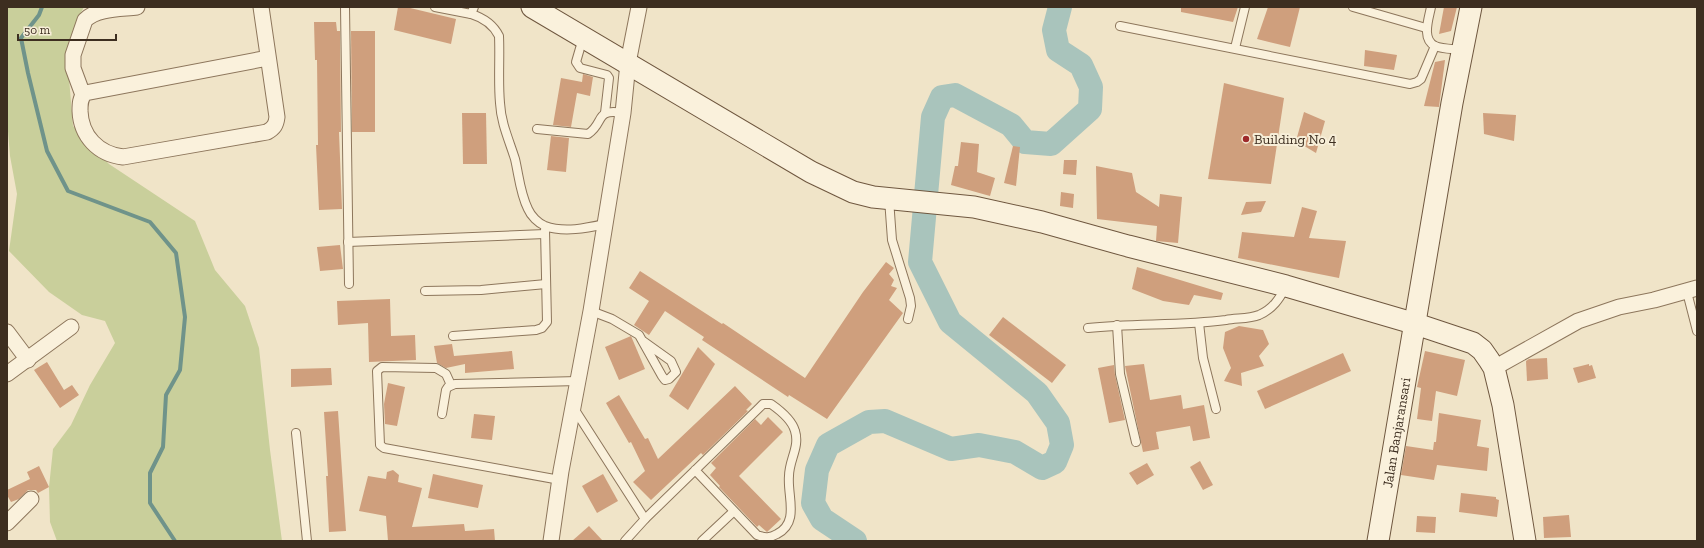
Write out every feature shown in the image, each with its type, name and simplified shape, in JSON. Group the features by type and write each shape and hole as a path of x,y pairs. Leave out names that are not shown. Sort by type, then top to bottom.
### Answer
{"street":[{"path":"137,7 90,15 85,20 73,55 73,68 82,95 80,100 80,109 81,122 84,130 98,147 111,155 123,157 267,132 275,126 277,117 261,7"},
{"path":"532,7 831,183 854,192 873,197 974,207 1027,218 1128,246 1286,286 1416,324 1473,343 1482,350 1494,368 1503,405 1524,541"},
{"path":"551,541 560,480 591,311 623,113 628,63 639,7"},
{"name":"Jalan Banjaransari","path":"1378,541 1462,50 1471,7"},
{"path":"82,95 85,93 268,58"},
{"path":"1494,368 1578,321 1619,307 1692,290"},
{"path":"7,374 71,327"},
{"path":"7,332 28,360"},
{"path":"7,523 31,499"}],"lane":[{"path":"345,7 349,284"},
{"path":"435,7 472,10 489,22 495,28 499,36 500,102 502,120 515,160 522,196 528,211 535,219 544,225 562,229 587,228 605,224"},
{"path":"1235,48 1245,7"},
{"path":"1353,7 1426,28"},
{"path":"1431,7 1426,28 1428,36 1435,46 1462,50"},
{"path":"1120,26 1410,84 1421,79 1435,46"},
{"path":"537,129 588,134 593,131 602,115 605,113 609,78 606,75 580,68 576,62 583,37"},
{"path":"605,113 623,113"},
{"path":"889,199 892,240 896,257 908,287 910,298 911,306 908,319"},
{"path":"453,336 536,330 542,328 547,322 544,225"},
{"path":"348,242 545,234"},
{"path":"425,291 482,290 546,284"},
{"path":"1088,328 1117,325 1199,323 1257,315 1269,310 1277,303 1286,286"},
{"path":"1692,290 1697,331"},
{"path":"591,311 612,319 632,331 643,342 671,361 676,372 672,378 665,380 643,342"},
{"path":"1199,323 1204,358 1216,409"},
{"path":"1117,325 1120,374 1136,442"},
{"path":"451,385 446,374 436,368 379,368 377,371 380,445 384,448 560,480"},
{"path":"442,414 446,390 451,385 578,381"},
{"path":"625,541 645,519 695,470 763,404 772,404 793,424 797,443 788,475 791,517 788,525 772,537 764,538 757,535 733,512 695,470"},
{"path":"573,406 645,519"},
{"path":"296,433 307,541"},
{"path":"702,541 733,512"}],"green space":[{"path":"7,7 84,7 78,18 67,54 73,126 109,164 195,221 215,270 245,306 259,348 282,541 57,541 50,522 49,487 53,449 71,425 90,385 115,343 105,321 82,315 49,292 9,251 17,194 10,156 7,119"}],"building":[{"path":"398,7 406,7 456,19 451,44 394,30"},
{"path":"1181,7 1238,7 1233,22 1181,12"},
{"path":"1268,7 1300,7 1290,47 1257,39"},
{"path":"1444,7 1457,7 1451,31 1439,34"},
{"path":"314,22 336,22 337,31 340,31 341,132 339,132 342,209 319,210 316,145 318,145 317,60 315,60"},
{"path":"351,31 375,31 375,132 352,132"},
{"path":"1365,50 1397,55 1394,70 1364,66"},
{"path":"1445,60 1439,107 1424,106 1435,62"},
{"path":"583,74 593,77 590,96 577,93 571,127 553,125 561,78 582,82"},
{"name":"Building No 4","path":"1224,83 1284,98 1271,184 1208,179"},
{"path":"1304,112 1325,121 1316,153 1296,141"},
{"path":"462,113 486,113 487,164 463,164"},
{"path":"1483,113 1516,115 1514,141 1484,134"},
{"path":"551,136 569,138 566,172 547,170"},
{"path":"961,142 979,144 977,172 995,178 990,196 951,185 955,166 958,166"},
{"path":"1013,146 1020,147 1016,186 1004,183"},
{"path":"1064,160 1077,160 1076,175 1063,174"},
{"path":"1096,166 1132,173 1136,192 1159,207 1160,194 1182,197 1178,243 1156,241 1157,226 1097,219"},
{"path":"1061,192 1074,194 1073,208 1060,206"},
{"path":"1266,201 1261,212 1241,215 1246,202"},
{"path":"1302,207 1317,211 1309,238 1346,241 1339,278 1238,258 1242,232 1294,237"},
{"path":"340,245 343,269 320,271 317,247"},
{"path":"886,262 894,268 889,274 894,280 891,286 897,288 889,300 903,313 827,419 789,395 788,397 702,340 704,337 665,311 649,335 634,325 649,301 629,288 640,271 722,324 723,323 805,378 863,292"},
{"path":"1137,267 1223,293 1221,300 1194,295 1189,305 1163,301 1132,289"},
{"path":"390,299 391,336 415,335 416,360 369,362 368,323 338,325 337,301"},
{"path":"1003,317 1066,365 1052,383 989,335"},
{"path":"1239,326 1263,330 1269,344 1259,356 1264,366 1241,373 1242,386 1224,381 1231,368 1223,348 1225,332"},
{"path":"631,336 645,369 619,380 605,347"},
{"path":"452,344 454,356 512,351 514,369 465,373 465,364 446,368 437,363 434,346"},
{"path":"698,347 715,364 688,410 669,396"},
{"path":"1425,351 1465,360 1457,396 1436,391 1432,421 1417,419 1421,388 1417,387"},
{"path":"1343,353 1351,371 1265,409 1257,391"},
{"path":"1547,358 1548,379 1527,381 1526,361 1529,359"},
{"path":"47,362 64,390 72,385 79,395 60,408 34,370"},
{"path":"1144,364 1150,400 1181,395 1183,409 1204,405 1210,438 1193,441 1190,426 1156,432 1159,449 1143,452 1125,366"},
{"path":"1589,364 1589,366 1592,365 1596,378 1578,383 1573,368"},
{"path":"1114,365 1125,420 1109,423 1098,368"},
{"path":"331,368 332,385 291,387 291,369"},
{"path":"388,383 405,387 397,426 385,424 384,404"},
{"path":"735,386 752,404 746,410 748,411 703,455 701,453 651,500 633,482 645,471 631,442 629,443 606,403 619,395 645,439 648,438 658,459"},
{"path":"338,411 346,531 329,532 326,476 328,476 324,412"},
{"path":"1439,413 1481,420 1477,446 1489,448 1487,471 1437,465 1434,480 1401,475 1406,446 1433,450 1434,442 1436,442"},
{"path":"474,414 495,416 492,440 471,438"},
{"path":"768,417 783,432 739,476 781,519 767,532 759,525 757,527 719,487 720,486 710,475 716,468 711,463 755,419 761,425"},
{"path":"1200,461 1213,485 1203,490 1190,467"},
{"path":"1147,463 1154,475 1137,485 1129,473"},
{"path":"39,466 49,487 38,493 36,490 28,490 19,499 11,502 7,495 7,490 30,479 27,472"},
{"path":"393,470 399,475 398,482 422,488 412,527 464,524 465,531 494,529 495,541 388,541 386,516 359,511 368,476 386,479 387,472"},
{"path":"433,474 483,485 478,508 428,498"},
{"path":"603,474 618,501 597,513 582,486"},
{"path":"1461,493 1496,497 1496,499 1499,500 1497,517 1459,512"},
{"path":"1569,515 1571,537 1544,538 1543,517"},
{"path":"1417,516 1436,517 1435,533 1416,532"},
{"path":"589,526 603,541 572,541"}],"waterway":[{"path":"42,7 39,15 21,38 47,151 68,191 150,222 176,253 185,317 180,370 166,395 163,447 150,473 150,503 175,541"},
{"path":"855,541 822,519 813,503 817,470 828,445 869,422 885,421 951,449 979,445 1015,452 1042,468 1055,462 1062,445 1058,423 1037,393 950,322 920,262 933,117 942,97 955,95 1011,125 1025,142 1051,144 1090,109 1091,87 1081,65 1058,50 1054,30 1060,7"}],"place":[{"name":"Building No 4","path":"1246,139"}]}
